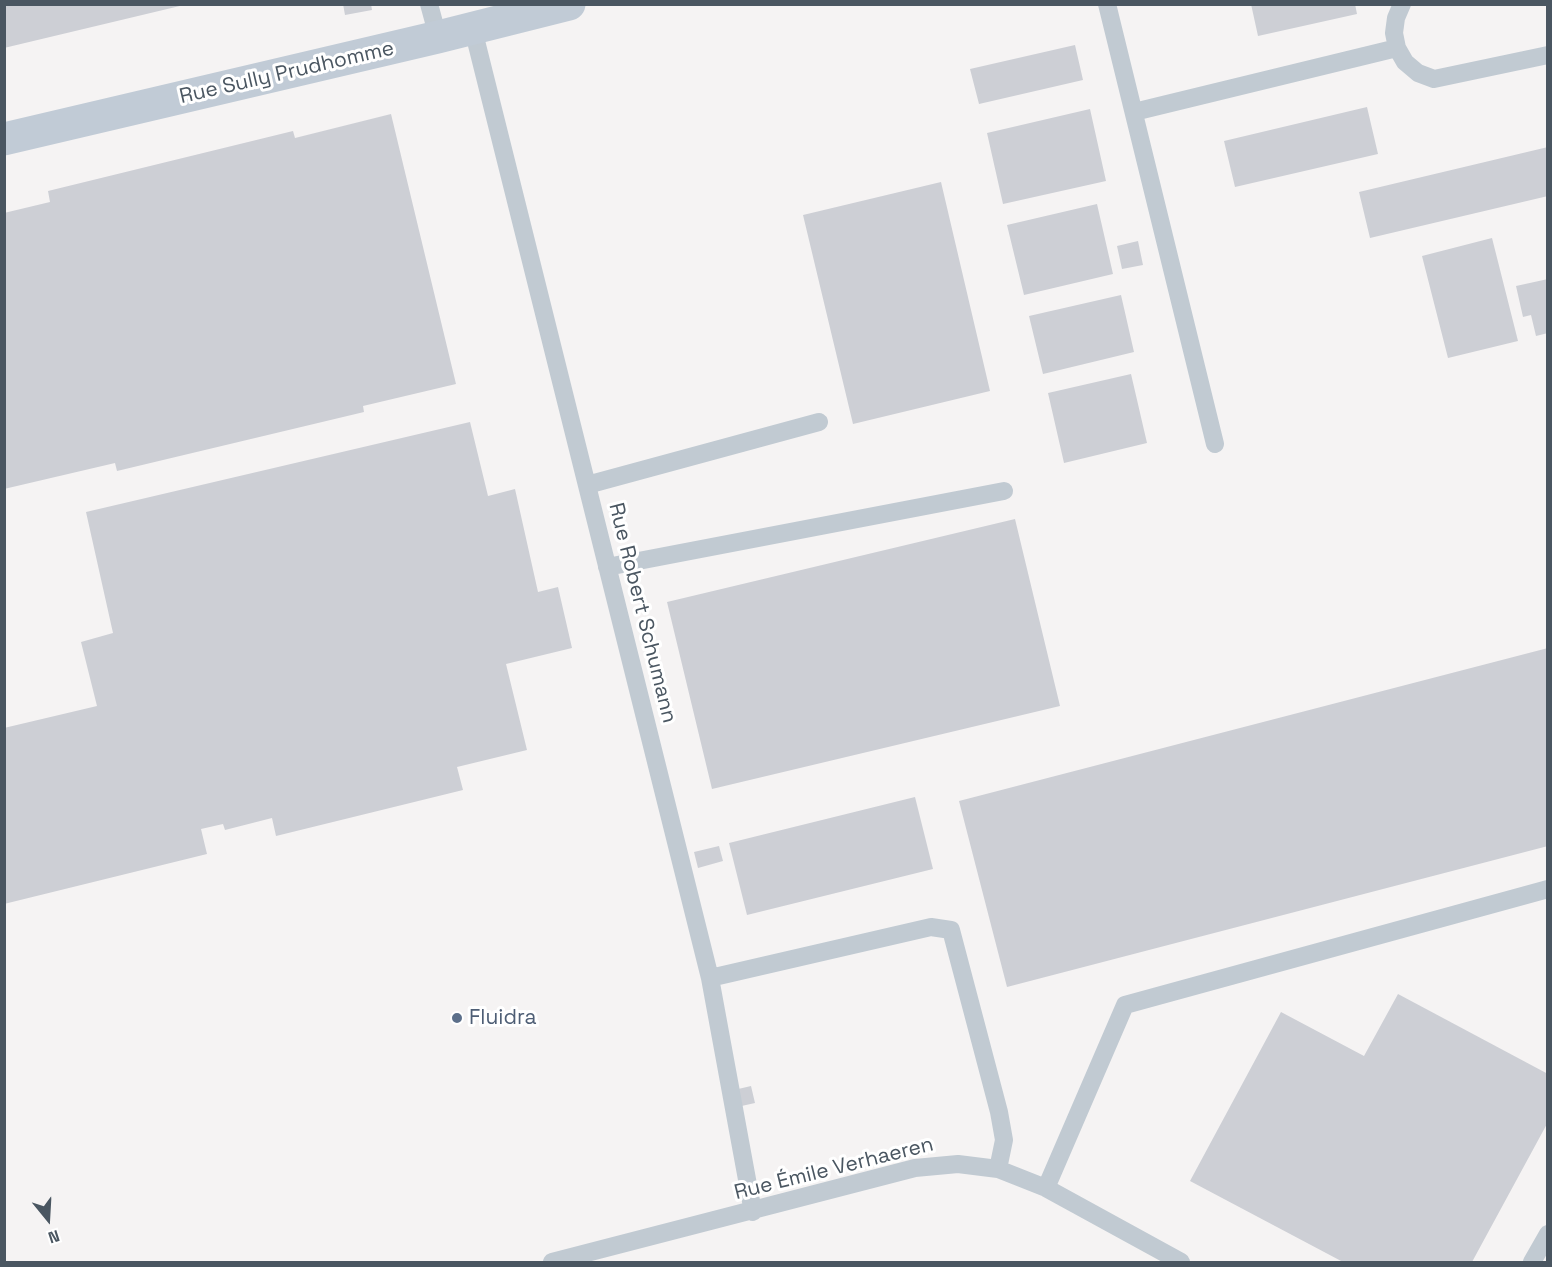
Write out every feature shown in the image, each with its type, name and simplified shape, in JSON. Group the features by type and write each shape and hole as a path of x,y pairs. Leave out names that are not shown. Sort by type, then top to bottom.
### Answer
{"street":[{"name":"Rue Sully Prudhomme","path":"4,139 438,38 569,4"}],"lane":[{"path":"429,4 438,38"},
{"path":"1107,4 1215,444"},
{"path":"1402,4 1396,18 1394,33 1397,48 1405,62 1418,73 1434,79 1548,55"},
{"name":"Rue Robert Schumann","path":"473,29 710,978 753,1212"},
{"path":"1134,112 1397,48"},
{"path":"587,485 819,422"},
{"path":"607,567 1004,491"},
{"path":"1046,1188 1125,1005 1548,889"},
{"path":"710,978 931,927 951,930 999,1112 1004,1140 998,1169"},
{"name":"Rue Émile Verhaeren","path":"552,1263 915,1168 958,1164 998,1169 1046,1188 1181,1263"},
{"path":"1532,1263 1548,1234"}],"building":[{"path":"4,4 184,4 184,5 4,48"},
{"path":"343,4 371,4 372,10 345,15"},
{"path":"1251,4 1355,4 1357,14 1258,36"},
{"path":"1075,45 1083,80 979,104 970,69"},
{"path":"1367,107 1378,154 1235,187 1224,141"},
{"path":"1090,109 1106,181 1003,204 987,133"},
{"path":"391,114 456,384 363,406 364,412 117,471 115,463 4,489 4,213 50,202 48,191 293,131 295,138"},
{"path":"1548,147 1548,196 1370,238 1359,192"},
{"path":"941,182 990,391 853,424 803,215"},
{"path":"1097,204 1113,274 1024,295 1007,225"},
{"path":"1492,238 1518,341 1448,358 1422,256"},
{"path":"1138,241 1143,265 1122,269 1117,246"},
{"path":"1548,279 1548,333 1536,336 1531,315 1523,317 1516,286"},
{"path":"1121,295 1134,352 1043,374 1029,316"},
{"path":"1131,374 1147,443 1064,463 1048,393"},
{"path":"470,422 488,496 515,489 538,592 558,587 572,648 506,664 527,750 457,767 463,790 276,836 272,818 225,830 223,824 201,829 207,854 4,904 4,728 97,706 81,642 113,633 86,512"},
{"path":"1015,519 1060,706 712,789 667,602"},
{"path":"1548,648 1548,846 1007,987 959,801"},
{"path":"915,797 933,869 747,915 729,843"},
{"path":"719,846 723,861 698,868 694,852"},
{"path":"1398,994 1548,1074 1548,1122 1472,1262 1343,1262 1190,1181 1281,1012 1364,1056"},
{"path":"751,1086 755,1103 737,1107 734,1090"}],"place":[{"name":"Fluidra","path":"457,1018"}]}
